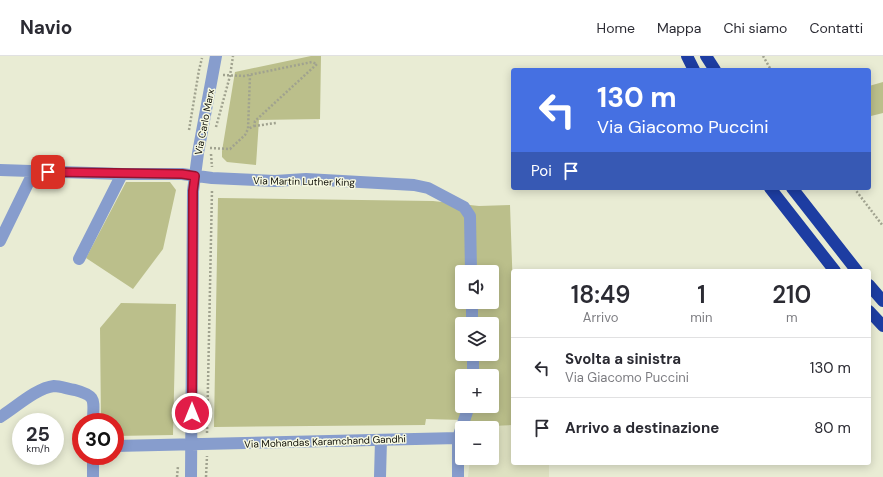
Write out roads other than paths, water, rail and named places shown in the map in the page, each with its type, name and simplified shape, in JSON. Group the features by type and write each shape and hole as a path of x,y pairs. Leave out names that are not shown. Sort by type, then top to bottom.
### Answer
{"highway":[{"path":"687,56 693,68"},
{"path":"706,56 714,68"},
{"path":"772,190 833,269"},
{"path":"794,190 855,269"},
{"path":"871,287 883,301"},
{"path":"871,313 883,326"}],"street":[{"name":"Via Carlo Marx","path":"191,477 193,198 199,146 216,56"},
{"name":"Via Martin Luther King","path":"0,170 122,174 182,174 212,178 276,181 306,179 414,185 428,188 464,207 470,216 471,265"},
{"path":"0,241 34,171"},
{"path":"79,259 122,174"},
{"path":"0,417 41,390 55,386 90,395 94,400 93,413"},
{"name":"Via Mohandas Karamchand Gandhi","path":"124,446 455,438"},
{"path":"380,477 381,440"},
{"path":"93,465 93,477"},
{"path":"458,465 458,477"}]}
